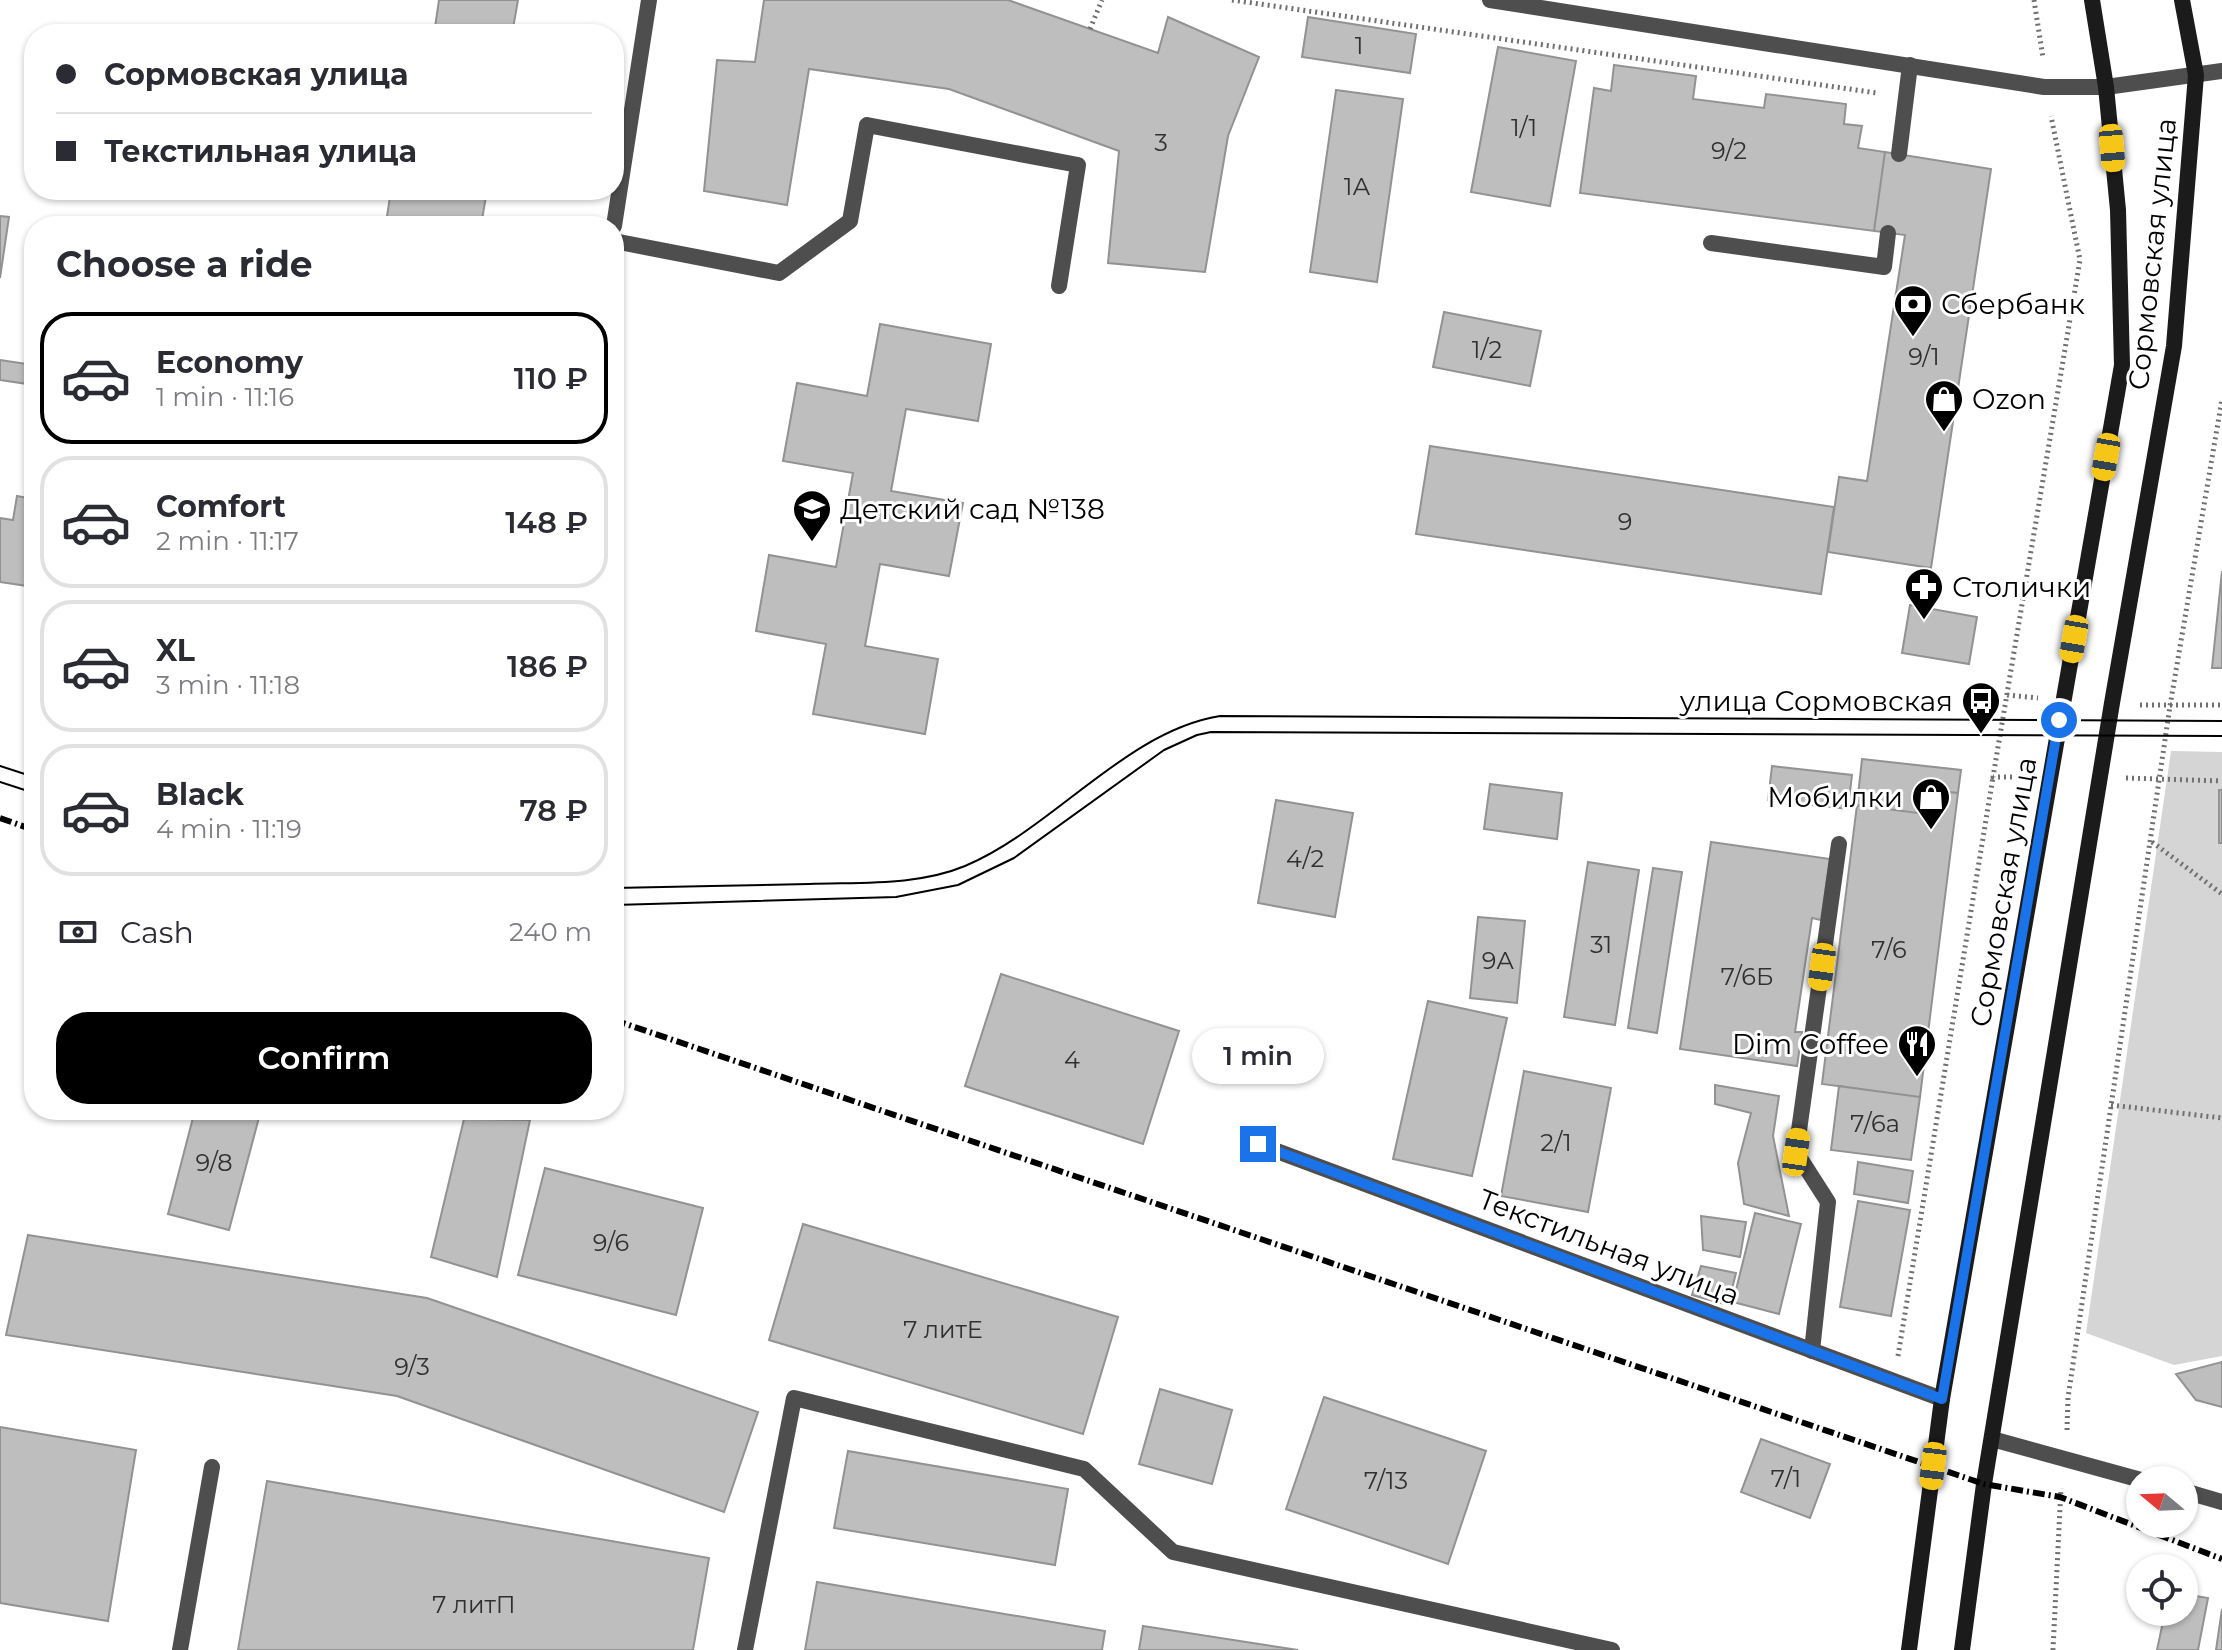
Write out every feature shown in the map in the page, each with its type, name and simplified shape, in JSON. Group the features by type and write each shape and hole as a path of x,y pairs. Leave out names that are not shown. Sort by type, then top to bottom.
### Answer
{"main road":[{"name":"Сормовская улица","path":"1909,1650 1942,1399 2122,365 2118,210 2106,87 2092,0"},
{"name":"Сормовская улица","path":"1962,1650 1992,1439 2174,346 2196,75 2182,0"}],"street":[{"path":"624,161 649,0"},
{"path":"1490,0 2044,87 2106,87 2222,71"},
{"path":"1899,154 1910,65"},
{"path":"624,243 779,273 850,221 867,125 1078,165 1059,286"},
{"path":"1711,243 1884,267 1888,233"},
{"path":"1812,1351 1828,1202 1796,1152 1839,844"},
{"name":"Текстильная улица","path":"1258,1144 1942,1399"},
{"path":"745,1650 794,1398 1084,1469 1173,1552 1612,1650"},
{"path":"1992,1439 2126,1476"},
{"path":"180,1650 212,1467"},
{"path":"2198,1495 2222,1502"}],"path":[{"path":"1090,29 1102,0"},
{"path":"1232,0 1906,97"},
{"path":"1894,1381 2080,260 2044,87 2044,60 2034,0"},
{"path":"2036,116 2051,118"},
{"path":"2053,1650 2060,1497 2067,1461 2068,1398 2170,706 2222,399"},
{"path":"2170,706 2222,705"},
{"path":"1993,777 2049,778"},
{"path":"2101,778 2222,781"},
{"path":"2151,842 2222,894"},
{"path":"2111,1105 2222,1118"}],"shaded area":[{"path":"2171,751 2222,752 2222,1356 2174,1365 2086,1333"}],"building":[{"path":"439,0 518,0 514,24 435,24"},
{"path":"764,0 1008,0 1158,53 1168,17 1259,57 1228,136 1205,272 1108,263 1119,151 949,89 809,69 787,205 704,191 717,60 755,62"},
{"path":"1308,17 1416,34 1410,73 1302,57"},
{"path":"1498,47 1576,61 1550,206 1471,192"},
{"path":"1614,65 1696,76 1693,99 1764,108 1766,94 1846,104 1844,124 1862,126 1858,148 1885,152 1874,231 1580,193 1594,88 1611,91"},
{"path":"1336,90 1403,99 1377,282 1310,272"},
{"path":"1885,152 1991,169 1931,568 1828,552 1839,477 1867,481 1905,235 1874,231"},
{"path":"389,200 485,200 483,216 387,216"},
{"path":"0,216 9,217 0,278"},
{"path":"1444,312 1541,331 1530,386 1433,367"},
{"path":"880,324 991,344 978,421 906,409 891,491 963,503 949,576 880,564 865,646 938,659 925,734 813,714 826,644 756,631 769,555 836,567 853,473 783,461 797,383 867,396"},
{"path":"0,360 24,364 24,384 0,380"},
{"path":"1430,446 1834,507 1821,594 1416,534"},
{"path":"17,496 24,497 24,586 0,582 0,518 13,520"},
{"path":"2222,571 2222,668 2212,668"},
{"path":"1910,605 1977,617 1969,664 1902,653"},
{"path":"1862,759 1961,770 1958,793 1929,790 1925,814 1857,805"},
{"path":"1772,766 1852,775 1848,809 1768,800"},
{"path":"1490,784 1562,793 1557,839 1484,829"},
{"path":"1929,790 1958,793 1920,1097 1822,1084 1857,805 1925,814"},
{"path":"2219,790 2222,790 2222,843 2219,843"},
{"path":"1276,800 1353,813 1335,917 1258,903"},
{"path":"1711,842 1830,859 1821,920 1812,918 1795,1032 1802,1032 1797,1066 1680,1049"},
{"path":"1588,862 1639,870 1615,1025 1564,1017"},
{"path":"1653,868 1682,872 1657,1033 1628,1028"},
{"path":"1478,917 1525,921 1517,1003 1470,998"},
{"path":"1001,974 1179,1031 1143,1144 965,1086"},
{"path":"1428,1001 1507,1018 1472,1176 1393,1159"},
{"path":"1524,1071 1611,1088 1588,1212 1501,1196"},
{"path":"1715,1085 1779,1096 1773,1136 1789,1216 1744,1204 1738,1163 1751,1113 1715,1104"},
{"path":"1839,1086 1920,1097 1911,1160 1831,1150"},
{"path":"192,1120 258,1120 229,1230 168,1214"},
{"path":"464,1120 530,1120 497,1277 431,1257"},
{"path":"1858,1162 1913,1171 1908,1203 1854,1194"},
{"path":"545,1168 703,1208 676,1315 518,1275"},
{"path":"1858,1201 1910,1210 1891,1316 1840,1307"},
{"path":"1755,1213 1801,1224 1779,1314 1733,1302"},
{"path":"1701,1216 1746,1222 1740,1257 1703,1250"},
{"path":"803,1224 1118,1317 1083,1434 769,1340"},
{"path":"28,1235 427,1298 758,1412 724,1512 397,1396 6,1335"},
{"path":"1701,1266 1736,1273 1728,1305 1692,1295"},
{"path":"2222,1362 2222,1407 2196,1400 2176,1374"},
{"path":"1160,1389 1232,1410 1212,1484 1139,1464"},
{"path":"1324,1397 1486,1451 1448,1564 1286,1509"},
{"path":"0,1427 136,1450 108,1621 0,1603"},
{"path":"1761,1439 1830,1464 1810,1518 1741,1492"},
{"path":"848,1451 1068,1489 1055,1565 834,1528"},
{"path":"267,1481 709,1558 693,1650 238,1650"},
{"path":"817,1582 1105,1631 1102,1650 805,1650"},
{"path":"2198,1596 2208,1598 2198,1650 2157,1650 2162,1626 2198,1626"},
{"path":"2222,1609 2222,1650 2216,1650"},
{"path":"1143,1626 1298,1650 1139,1650"}],"tram line":[{"path":"624,888 868,883 908,880 947,872 997,850 1121,760 1153,741 1186,725 1220,716 2222,721"},
{"path":"624,905 896,897 958,885 1014,858 1164,750 1211,732 2222,736"},
{"path":"0,766 24,774"},
{"path":"0,782 24,790"}],"railway":[{"path":"0,818 24,826"},
{"path":"624,1023 1984,1484 2060,1497 2222,1559"}],"place":[{"name":"Сбербанк","path":"1913,338"},
{"name":"Ozon","path":"1944,433"},
{"name":"Детский сад №138","path":"812,543"},
{"name":"Столички","path":"1924,621"},
{"name":"улица Сормовская","path":"1981,735"},
{"name":"Мобилки","path":"1931,831"},
{"name":"Dim Coffee","path":"1917,1078"}],"route":[{"path":"1258,1144 1942,1399 2059,720"}]}
